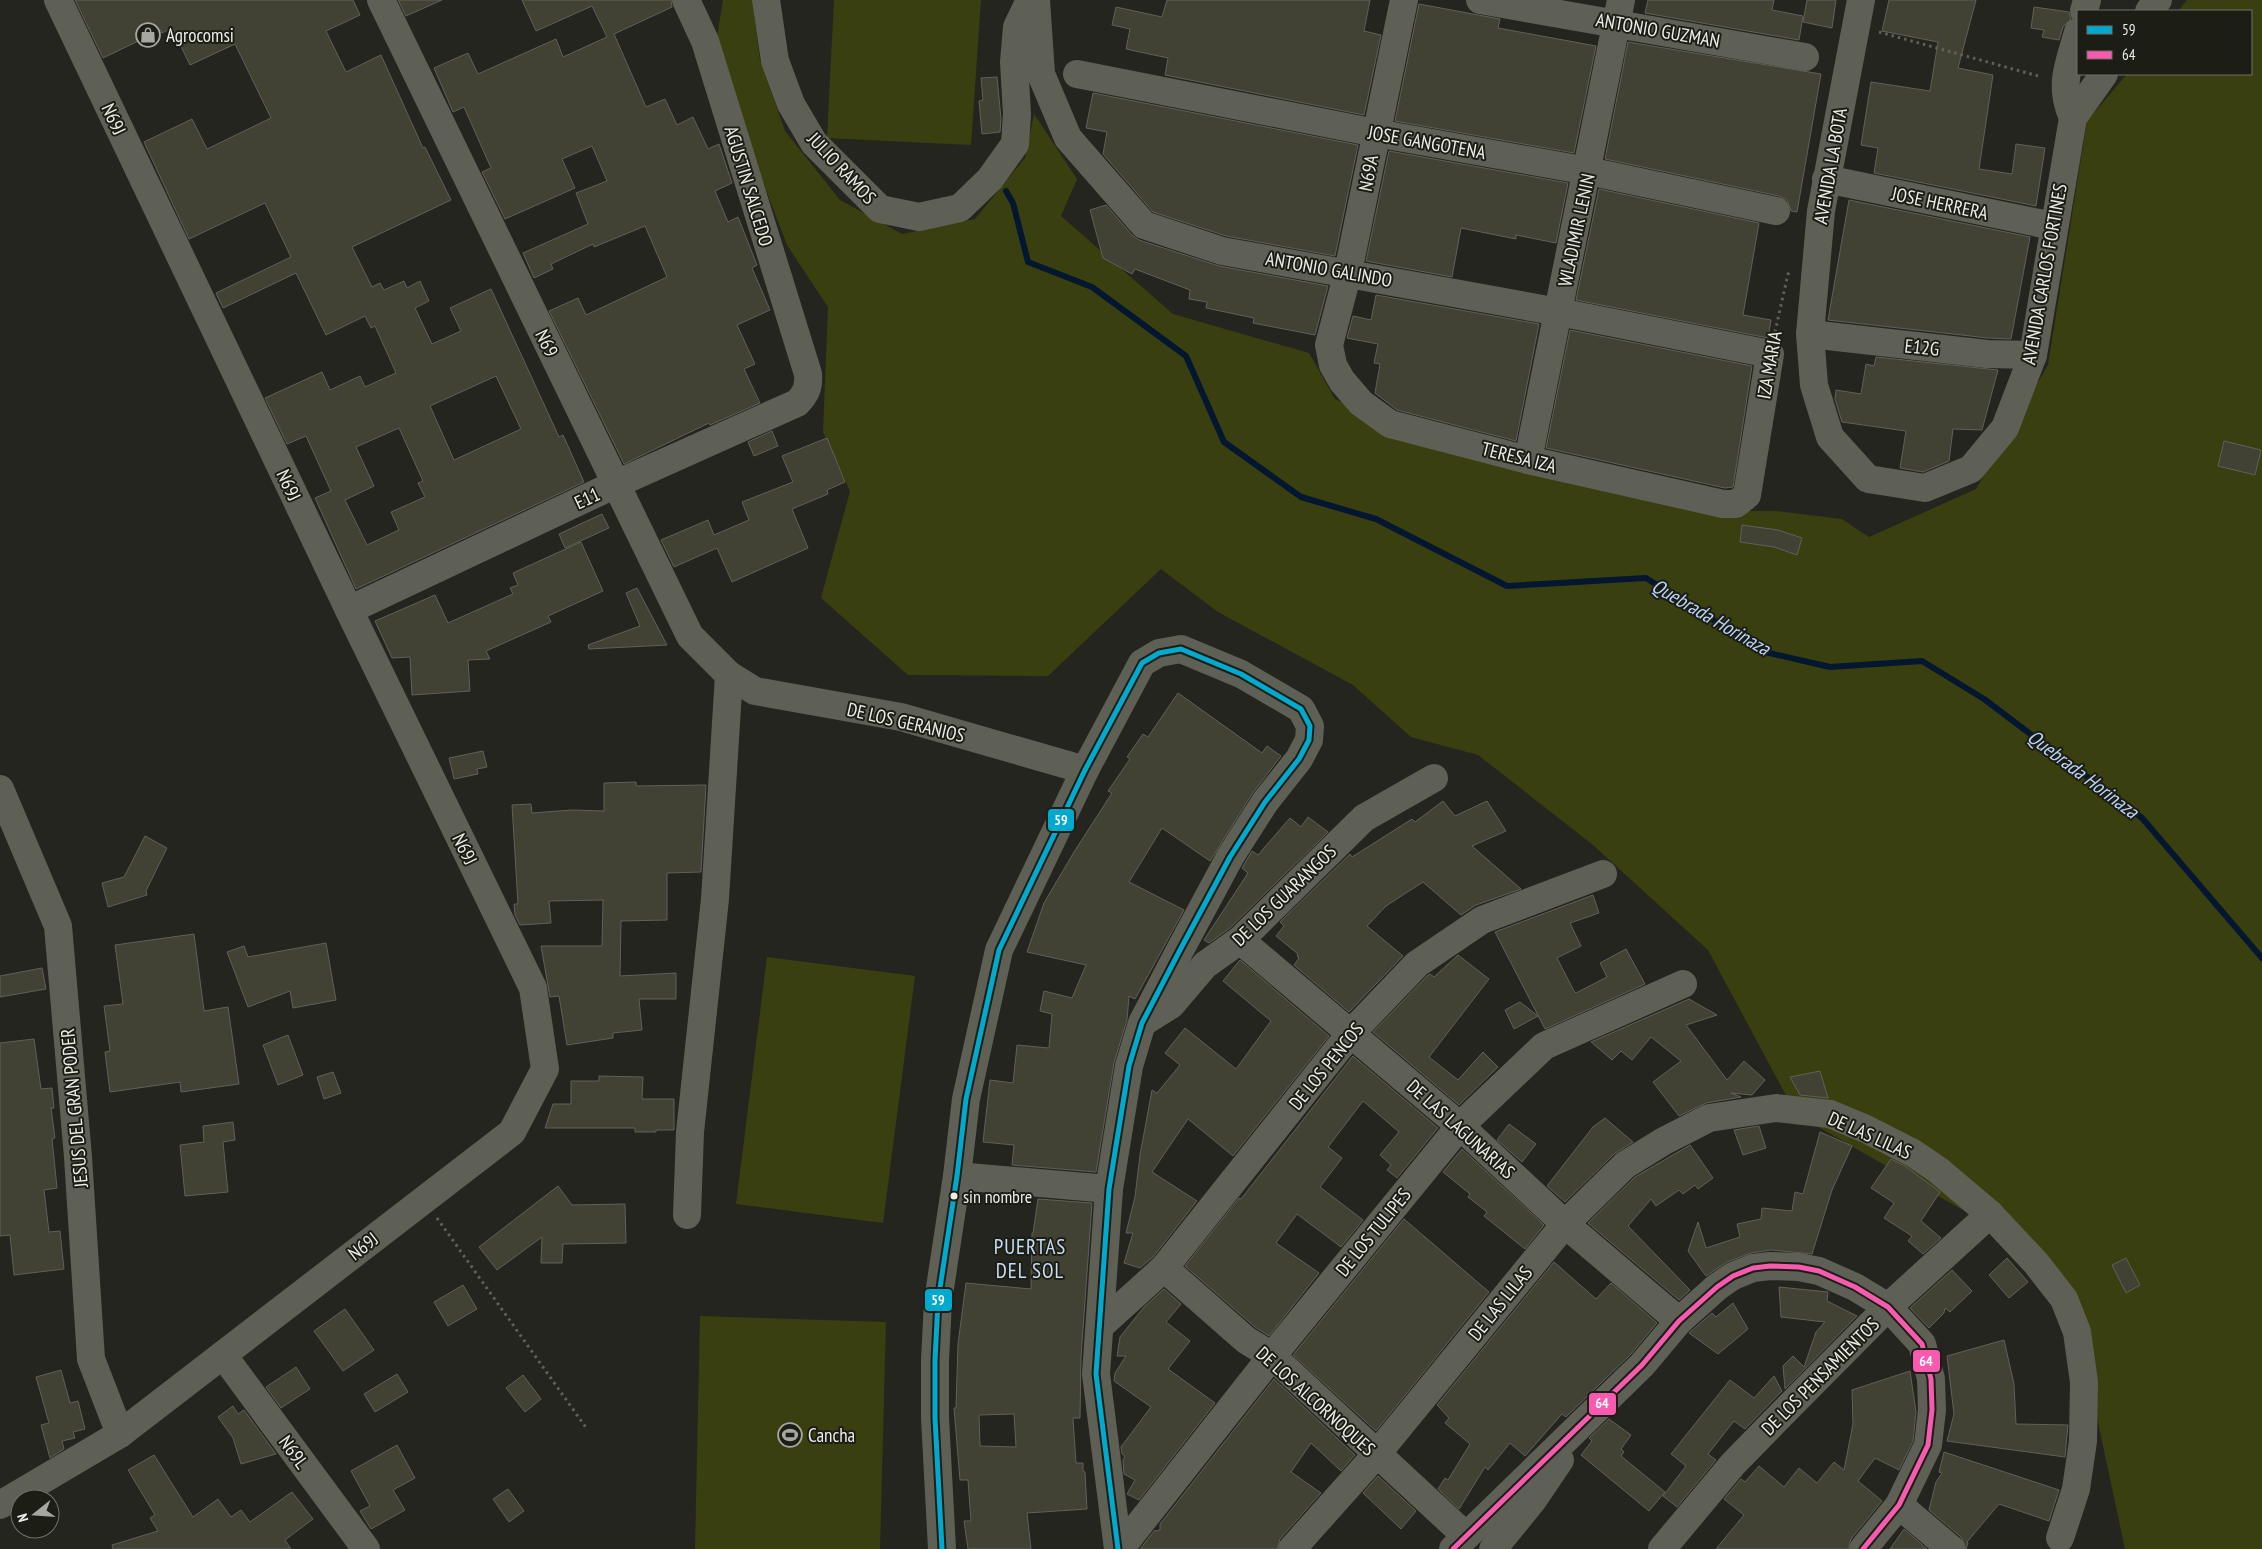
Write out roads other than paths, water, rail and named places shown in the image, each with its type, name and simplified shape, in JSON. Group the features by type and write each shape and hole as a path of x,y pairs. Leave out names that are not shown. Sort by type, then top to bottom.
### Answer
{"street":[{"name":"N69J","path":"0,1505 120,1434 512,1132 545,1069 533,988 349,610 58,0"},
{"name":"N69","path":"381,0 690,636 729,675"},
{"name":"AGUSTIN SALCEDO","path":"686,0 705,41 808,374"},
{"name":"JULIO RAMOS","path":"766,0 775,61 792,104 814,143 880,209 919,217 960,208 990,179 1015,144 1017,114 1014,62 1016,27 1030,0"},
{"name":"ANTONIO GALINDO","path":"1036,0 1041,74 1068,138 1144,225 1222,251 1348,272 1770,354"},
{"name":"N69A","path":"1329,345 1348,272 1404,0"},
{"name":"ANTONIO GUZMAN","path":"1480,0 1619,11 1805,57"},
{"path":"2150,10 2158,0"},
{"name":"WLADIMIR LENIN","path":"1528,460 1619,11"},
{"name":"AVENIDA LA BOTA","path":"1810,334 1816,248 1826,179 1858,13"},
{"path":"2073,118 2066,103 2064,83 2077,36"},
{"name":"JOSE GANGOTENA","path":"1077,74 1376,133 1588,171 1776,211"},
{"name":"AVENIDA CARLOS FORTINES","path":"1810,334 1814,386 1830,437 1868,479 1925,488 1971,469 2004,428 2033,356 2053,226 2073,118 2103,75"},
{"name":"JOSE HERRERA","path":"1826,179 2053,226"},
{"name":"E12G","path":"1810,334 1987,354 2033,356"},
{"name":"TERESA IZA","path":"1329,345 1333,365 1342,381 1361,403 1390,424 1528,460 1723,504 1736,504 1747,496"},
{"name":"IZA MARIA","path":"1747,496 1770,354"},
{"name":"E11","path":"349,610 616,484 797,403 805,395 809,385 808,374"},
{"path":"942,1549 935,1418 938,1301 957,1176 966,1099 999,950 1085,770 1142,663 1159,653 1181,649 1241,674 1301,709 1310,726 1309,740 1300,758 1265,802 1230,856 1142,1023 1129,1066 1109,1189 1101,1325 1096,1374 1119,1549"},
{"path":"687,1215 690,1132 715,899 729,675"},
{"name":"DE LOS GERANIOS","path":"729,675 755,691 901,717 1085,770"},
{"name":"DE LOS GUARANGOS","path":"1142,1023 1171,1005 1206,965 1240,940 1364,818 1434,778"},
{"name":"JESUS DEL GRAN PODER","path":"0,789 58,926 78,1157 91,1359 120,1434"},
{"name":"DE LOS PENCOS","path":"1101,1325 1164,1268 1350,1034 1417,964 1482,920 1603,874"},
{"name":"DE LAS LAGUNARIAS","path":"1240,940 1278,970 1350,1034 1460,1126 1564,1224 1679,1321"},
{"name":"DE LOS TULIPES","path":"1119,1549 1272,1356 1460,1126 1544,1046 1683,984"},
{"name":"DE LAS LILAS","path":"1292,1549 1376,1455 1564,1224 1625,1165 1664,1140 1709,1118 1776,1108 1830,1114 1866,1129 1913,1153 1938,1170 1990,1214 2036,1263 2064,1299 2077,1332 2084,1382 2083,1441 2076,1489 2060,1538"},
{"path":"957,1176 1109,1189"},
{"name":"DE LOS PENSAMIENTOS","path":"1662,1549 1733,1464 1888,1308 1990,1214"},
{"path":"1459,1542 1642,1364 1679,1321 1732,1276 1753,1268 1770,1266 1799,1267 1819,1271 1856,1288 1888,1308 1922,1344 1931,1379 1932,1410 1928,1445 1899,1505 1863,1549"},
{"name":"DE LOS ALCORNOQUES","path":"1164,1268 1246,1340 1272,1356 1376,1455 1459,1542"},
{"name":"N69L","path":"223,1355 366,1549"},
{"path":"1493,1549 1534,1500 1590,1415"},
{"path":"1899,1505 1951,1549"}],"waterway":[{"name":"Quebrada Horinaza","path":"1006,191 1013,203 1028,262 1092,287 1186,356 1224,442 1301,497 1376,519 1507,586 1646,578 1765,652 1830,667 1922,661 1984,699 2142,818 2262,958"}],"place":[{"name":"Agrocomsi","path":"148,35"},
{"name":"sin nombre","path":"954,1196"},
{"name":"Cancha","path":"790,1435"}],"district":[{"name":"PUERTAS DEL SOL","path":"1030,1258"}]}
